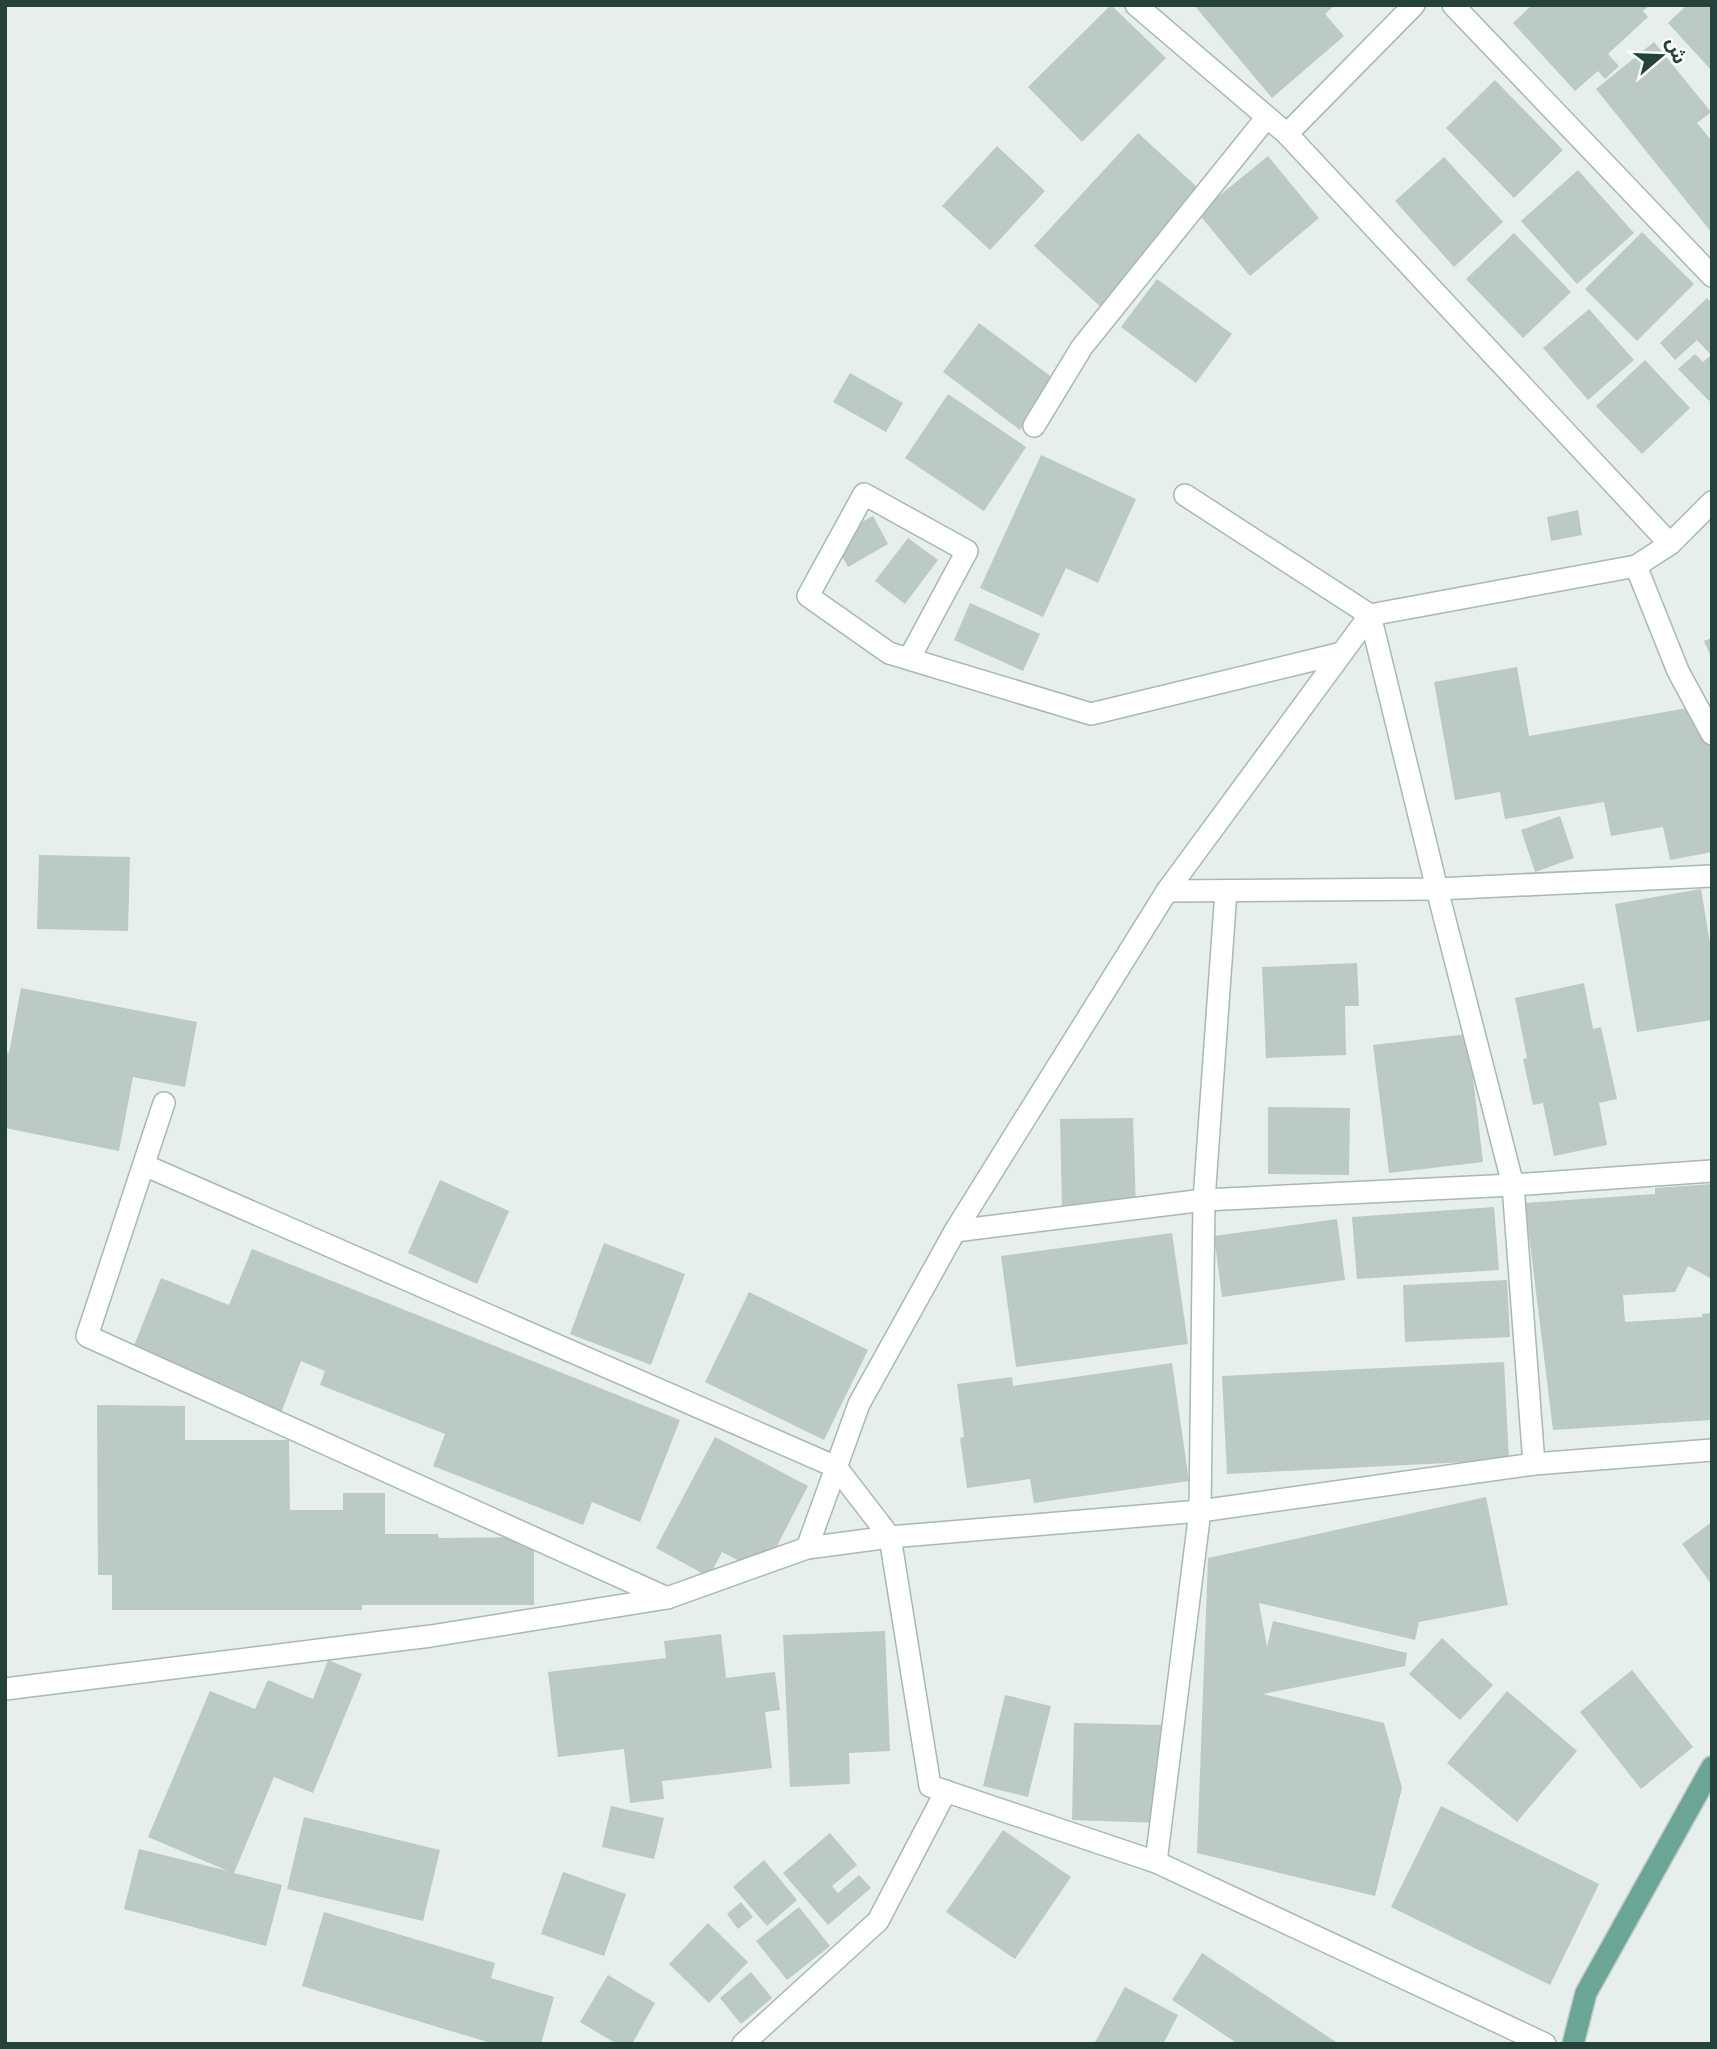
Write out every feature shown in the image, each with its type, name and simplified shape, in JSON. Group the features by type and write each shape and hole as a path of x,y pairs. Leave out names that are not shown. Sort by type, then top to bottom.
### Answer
{"main road":[{"path":"1573,2044 1587,1993 1712,1767"}],"street":[{"path":"1136,5 1287,134 1670,544"},
{"path":"1287,134 1414,5"},
{"path":"1453,5 1712,276"},
{"path":"1034,426 1082,347 1267,117"},
{"path":"909,659 967,551 864,494 808,596 889,653 1091,714 1342,653"},
{"path":"1185,495 1370,615 1513,1185 1534,1464"},
{"path":"807,1548 859,1404 955,1231 1167,891 1370,615 1636,566 1670,544 1712,502"},
{"path":"1636,566 1678,671 1712,734"},
{"path":"1167,891 1437,889 1712,876"},
{"path":"1156,1862 1200,1511 1204,1200 1226,891"},
{"path":"164,1103 87,1336 667,1598"},
{"path":"144,1166 836,1467 890,1537 930,1786 1156,1862 1545,2044"},
{"path":"955,1231 1204,1200 1513,1185 1712,1171"},
{"path":"5,1689 431,1636 667,1598 807,1548 890,1537 1200,1511 1534,1464 1712,1450"},
{"path":"743,2044 878,1921 946,1791"}],"building":[{"path":"1111,5 1166,58 1082,142 1028,87"},
{"path":"1194,5 1335,5 1325,14 1344,36 1272,98"},
{"path":"1532,5 1650,5 1643,11 1648,17 1608,54 1619,66 1605,79 1598,71 1575,91 1513,23"},
{"path":"1687,5 1712,5 1712,71 1668,23"},
{"path":"1654,42 1711,112 1697,123 1712,141 1712,233 1596,89"},
{"path":"1495,80 1563,150 1514,198 1446,128"},
{"path":"1138,133 1208,197 1104,310 1034,246"},
{"path":"997,146 1045,191 990,250 942,206"},
{"path":"1268,156 1319,218 1250,276 1198,213"},
{"path":"1444,157 1503,222 1454,267 1395,201"},
{"path":"1578,170 1634,233 1577,284 1521,221"},
{"path":"1642,232 1694,284 1637,341 1585,289"},
{"path":"1514,233 1571,292 1523,338 1466,279"},
{"path":"1157,279 1232,334 1196,383 1121,327"},
{"path":"1707,298 1712,303 1712,398 1709,401 1678,369 1695,354 1703,362 1711,355 1697,340 1675,360 1660,343"},
{"path":"1589,309 1634,360 1588,400 1543,348"},
{"path":"979,323 1057,381 1020,430 943,372"},
{"path":"1645,360 1690,408 1642,454 1596,406"},
{"path":"850,373 903,403 886,432 833,402"},
{"path":"948,394 1026,447 984,511 905,458"},
{"path":"1041,455 1136,499 1098,583 1066,568 1043,617 980,588"},
{"path":"1578,510 1582,535 1551,541 1547,517"},
{"path":"873,516 888,544 848,567 832,538"},
{"path":"908,538 938,560 905,604 875,581"},
{"path":"970,603 1040,634 1023,671 954,640"},
{"path":"1712,638 1712,659 1704,641"},
{"path":"1517,667 1529,736 1699,706 1712,740 1712,852 1670,860 1663,827 1611,836 1604,802 1505,819 1500,792 1455,800 1434,682"},
{"path":"1560,816 1574,858 1535,872 1521,830"},
{"path":"39,855 130,857 128,931 37,929"},
{"path":"1701,889 1712,955 1712,1020 1637,1032 1615,904"},
{"path":"1357,963 1359,1006 1345,1006 1346,1055 1266,1058 1262,967"},
{"path":"1584,983 1593,1029 1601,1027 1617,1099 1599,1103 1607,1145 1554,1156 1543,1103 1533,1105 1523,1059 1527,1058 1515,998"},
{"path":"21,988 197,1022 185,1087 133,1077 119,1151 5,1128 5,1052 9,1053"},
{"path":"1468,1034 1483,1162 1389,1173 1373,1045"},
{"path":"1268,1107 1350,1108 1349,1175 1268,1174"},
{"path":"1133,1118 1136,1208 1062,1209 1060,1119"},
{"path":"440,1180 509,1211 477,1284 408,1253"},
{"path":"1712,1184 1712,1279 1688,1266 1675,1292 1623,1295 1625,1322 1702,1317 1702,1314 1712,1313 1712,1420 1553,1430 1525,1203 1655,1194 1655,1188"},
{"path":"1494,1207 1499,1270 1357,1279 1352,1217"},
{"path":"1337,1219 1345,1280 1222,1297 1214,1236"},
{"path":"1172,1233 1188,1344 1016,1367 1001,1256"},
{"path":"604,1243 685,1274 651,1365 570,1334"},
{"path":"252,1249 680,1420 640,1522 592,1502 583,1525 433,1466 445,1434 320,1385 325,1371 301,1361 281,1413 131,1353 161,1278 229,1305"},
{"path":"1507,1280 1510,1337 1405,1342 1403,1285"},
{"path":"749,1292 868,1350 824,1440 705,1382"},
{"path":"1504,1362 1509,1460 1227,1474 1222,1376"},
{"path":"1172,1363 1189,1481 1034,1503 1030,1479 967,1488 960,1438 964,1437 957,1384 1012,1377 1013,1386"},
{"path":"97,1405 185,1406 185,1440 289,1440 290,1510 343,1510 343,1493 385,1493 385,1534 438,1534 439,1538 534,1537 534,1605 362,1605 362,1610 112,1610 112,1575 98,1575"},
{"path":"715,1437 808,1486 763,1573 722,1552 709,1577 656,1548"},
{"path":"1486,1497 1508,1605 1419,1622 1415,1640 1259,1603 1267,1647 1273,1621 1407,1653 1405,1666 1263,1694 1384,1723 1402,1788 1375,1896 1197,1853 1208,1558"},
{"path":"1712,1522 1712,1585 1682,1544"},
{"path":"885,1631 890,1751 849,1753 850,1784 790,1787 783,1635"},
{"path":"721,1634 726,1678 775,1672 780,1710 765,1712 772,1768 662,1781 664,1799 630,1803 624,1749 558,1757 548,1672 666,1658 664,1641"},
{"path":"1442,1638 1493,1685 1460,1720 1409,1674"},
{"path":"328,1660 362,1674 313,1793 274,1777 234,1873 282,1885 266,1946 124,1909 139,1849 228,1871 148,1837 210,1691 255,1709 268,1680 313,1699"},
{"path":"1632,1670 1693,1747 1641,1789 1580,1712"},
{"path":"1507,1691 1577,1751 1517,1822 1447,1763"},
{"path":"1005,1695 1051,1706 1028,1797 983,1786"},
{"path":"1074,1723 1162,1725 1160,1823 1072,1820"},
{"path":"611,1806 664,1818 654,1859 602,1847"},
{"path":"1441,1806 1599,1884 1550,1985 1391,1907"},
{"path":"304,1817 440,1850 423,1921 287,1889"},
{"path":"1003,1830 1071,1877 1015,1959 946,1912"},
{"path":"830,1833 857,1865 832,1886 838,1893 859,1875 871,1888 828,1925 783,1873"},
{"path":"764,1860 797,1900 767,1926 733,1887"},
{"path":"563,1872 626,1894 604,1956 541,1934"},
{"path":"741,1902 753,1917 738,1929 727,1914"},
{"path":"799,1907 830,1946 787,1980 756,1941"},
{"path":"324,1912 495,1963 491,1978 554,1997 541,2044 494,2044 302,1986"},
{"path":"708,1923 748,1962 709,2003 669,1964"},
{"path":"1202,1953 1339,2044 1238,2044 1172,2000"},
{"path":"751,1972 772,1998 741,2024 720,1998"},
{"path":"608,1975 655,2003 632,2044 617,2044 580,2022"},
{"path":"1125,1987 1178,2015 1163,2044 1094,2044"}]}
